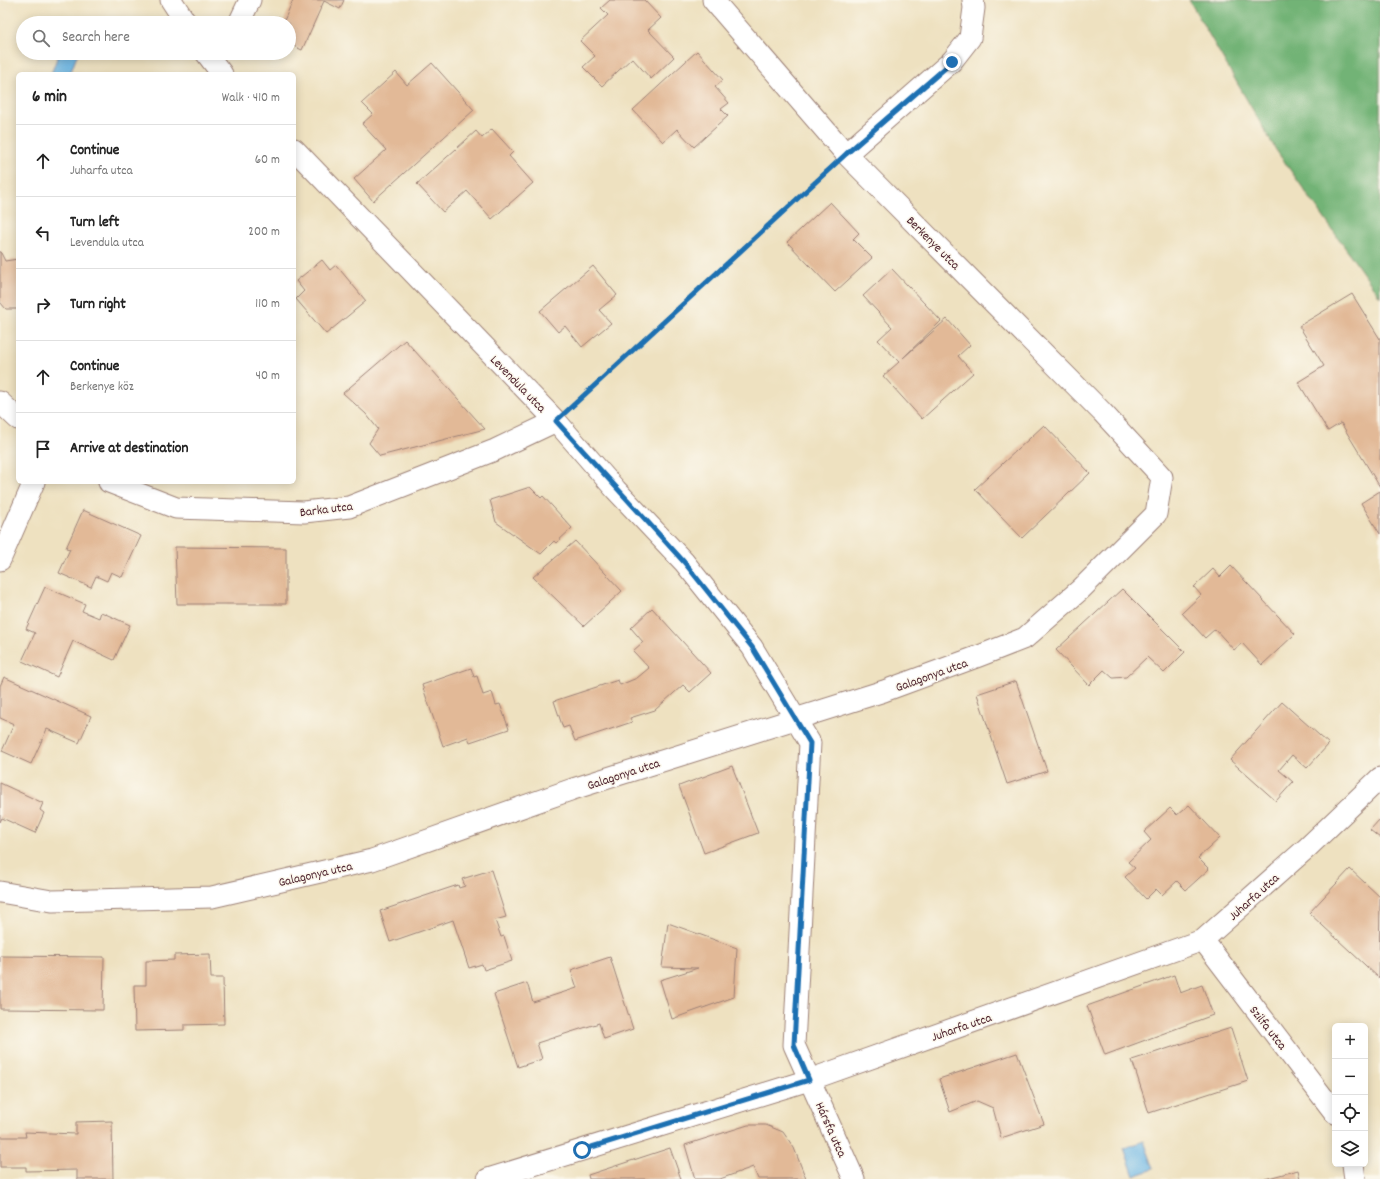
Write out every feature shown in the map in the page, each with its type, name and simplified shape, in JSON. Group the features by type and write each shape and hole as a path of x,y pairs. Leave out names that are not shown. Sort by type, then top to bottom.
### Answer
{"street":[{"path":"171,0 181,16"},
{"path":"242,16 250,0"},
{"name":"Berkenye utca","path":"713,0 846,154 1102,412 1162,477"},
{"path":"846,154 952,62 970,38 974,8 973,0"},
{"name":"Levendula utca","path":"296,151 556,421 684,562 752,647 810,743 794,1045 809,1080"},
{"path":"0,402 16,418"},
{"name":"Barka utca","path":"114,484 176,508 304,512 349,507 495,450 556,421"},
{"name":"Galagonya utca","path":"0,892 52,901 212,897 372,860 573,789 884,691 1025,638 1081,589 1156,514 1162,477"},
{"path":"0,560 33,484"},
{"name":"Juharfa utca","path":"488,1179 809,1080 1203,940 1308,847 1380,778"},
{"name":"Szilfa utca","path":"1203,940 1332,1109"},
{"name":"Hársfa utca","path":"809,1080 854,1179"},
{"path":"1353,1167 1355,1179"}],"path":[{"path":"556,421 846,154"}],"green space":[{"path":"1189,0 1380,0 1380,297 1276,150"}],"water":[{"path":"56,60 75,60 71,72 52,72"},
{"path":"1144,1141 1154,1169 1134,1176 1124,1148"}],"building":[{"path":"293,0 344,0 340,9 324,1 302,50 296,47 296,16 286,16"},
{"path":"610,0 644,0 661,18 648,30 674,57 651,79 632,58 602,86 583,67 595,56 580,41 608,15 601,8"},
{"path":"697,51 723,80 715,87 729,103 721,109 728,116 694,147 677,129 663,142 633,110"},
{"path":"432,63 474,110 373,201 354,179 386,150 362,124 373,114 362,103 396,72 407,85"},
{"path":"492,129 513,152 509,156 533,183 492,219 467,191 443,212 417,184 476,131 482,138"},
{"path":"830,202 859,233 853,239 872,258 835,292 787,242"},
{"path":"0,251 5,261 16,259 16,309 6,309 0,302"},
{"path":"322,260 330,270 336,265 366,301 326,334 296,299 304,291 296,281"},
{"path":"593,266 617,295 599,310 611,323 582,347 565,326 558,332 540,311"},
{"path":"892,269 941,321 903,358 947,319 970,345 958,356 973,373 922,419 883,376 899,362 878,340 892,327 863,296"},
{"path":"1352,294 1380,339 1380,487 1341,423 1328,431 1298,382 1324,366 1299,326"},
{"path":"405,340 485,429 380,456 369,443 378,429 366,414 343,393"},
{"path":"1044,425 1090,473 1022,538 975,489"},
{"path":"530,487 541,498 543,496 572,528 556,543 554,541 541,554 496,522 490,500"},
{"path":"1380,491 1380,534 1361,503"},
{"path":"83,510 141,536 122,577 111,572 107,581 96,576 91,587 59,573 70,549 66,548"},
{"path":"575,541 622,591 584,626 533,577"},
{"path":"175,547 286,548 286,604 177,604"},
{"path":"1231,566 1295,634 1262,665 1242,643 1234,650 1215,629 1205,638 1182,613 1201,595 1194,587 1213,569 1220,577"},
{"path":"45,587 85,604 82,611 99,618 101,612 130,625 114,660 73,641 57,677 22,661 35,633 26,629"},
{"path":"1122,589 1185,652 1164,673 1147,657 1126,677 1113,678 1104,670 1089,685 1056,650"},
{"path":"652,608 711,673 690,692 683,685 655,710 630,718 632,722 575,741 569,726 563,728 554,701 618,680 620,685 637,678 649,668 633,651 643,642 631,628"},
{"path":"471,668 474,677 477,676 483,695 492,692 496,705 500,704 509,729 470,742 468,737 443,746 422,685"},
{"path":"4,677 91,716 79,743 47,729 31,764 2,751 14,724 0,718 0,686"},
{"path":"1016,681 1047,771 1007,784 977,694"},
{"path":"1282,702 1329,744 1307,768 1292,755 1279,770 1293,782 1276,801 1230,760"},
{"path":"732,766 758,833 704,853 679,786"},
{"path":"0,783 43,803 40,810 44,813 35,833 2,818 0,822"},
{"path":"1189,805 1220,838 1198,858 1209,869 1186,890 1177,881 1162,895 1156,889 1146,899 1125,877 1135,868 1128,862 1151,840 1144,832 1170,808 1177,815"},
{"path":"1380,819 1380,838 1370,830"},
{"path":"1350,869 1380,897 1379,978 1309,913"},
{"path":"491,870 506,917 495,920 501,937 504,936 512,961 484,970 482,964 469,968 453,920 390,942 380,911 458,885 459,888 465,886 462,879"},
{"path":"668,923 737,948 734,997 672,1019 660,980 698,968 662,967"},
{"path":"210,954 211,978 223,978 224,1024 184,1025 184,1030 135,1031 134,985 146,985 146,961 174,960 174,955"},
{"path":"0,956 104,957 103,1010 0,1009"},
{"path":"610,957 633,1029 604,1039 599,1023 537,1043 542,1059 518,1067 494,994 527,983 533,1002 577,988 571,970"},
{"path":"1174,975 1180,993 1202,985 1213,1015 1105,1055 1087,1006"},
{"path":"1231,1028 1248,1081 1149,1113 1132,1060"},
{"path":"1017,1053 1044,1124 1001,1138 993,1108 977,1101 950,1112 939,1079"},
{"path":"112,1121 113,1179 77,1179 77,1170 26,1171 26,1167 0,1167 0,1137 26,1137 25,1132 76,1134 76,1122"},
{"path":"748,1125 766,1125 783,1132 794,1148 806,1179 758,1179 753,1167 720,1179 695,1179 685,1145"},
{"path":"670,1148 681,1179 589,1179 588,1175"},
{"path":"1298,1170 1300,1179 1265,1179"}],"route":[{"path":"582,1150 809,1080 794,1045 809,792 810,743 752,647 684,562 616,490 556,421 846,154 952,62"}]}
